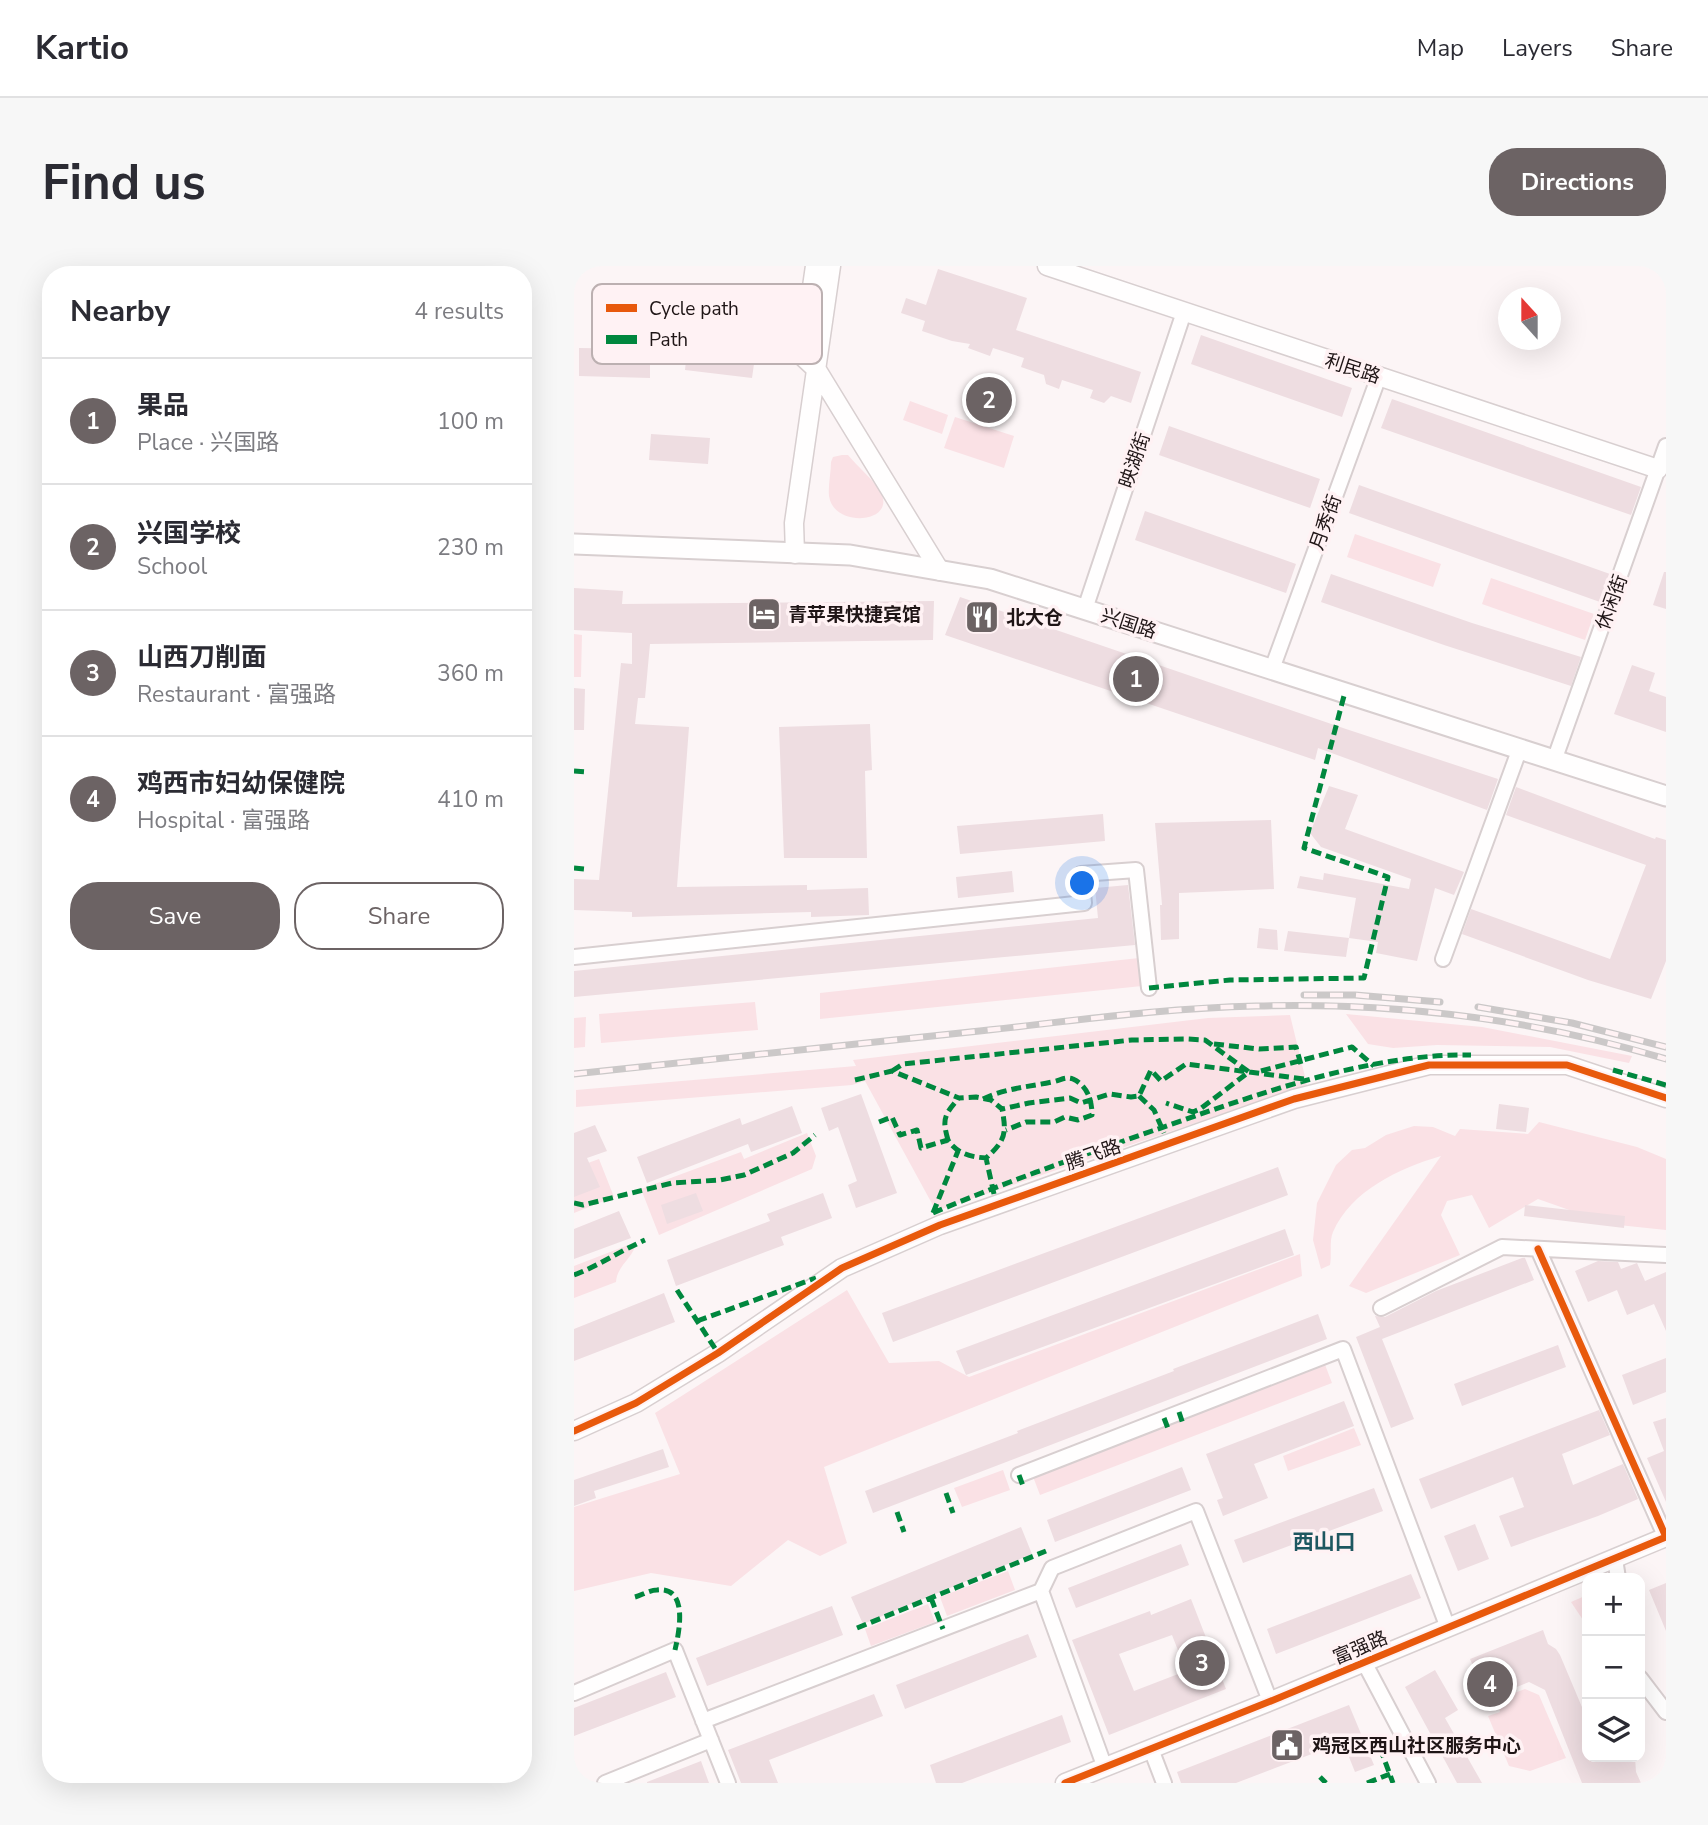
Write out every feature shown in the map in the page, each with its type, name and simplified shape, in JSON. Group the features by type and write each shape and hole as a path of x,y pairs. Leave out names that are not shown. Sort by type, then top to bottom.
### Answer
{"main road":[{"name":"兴国路","path":"574,544 850,555 990,579 1555,758 1666,796"}],"street":[{"path":"812,284 814,266"},
{"path":"822,332 831,266"},
{"name":"利民路","path":"1047,266 1658,469"},
{"name":"映湖街","path":"1084,609 1184,312"},
{"path":"811,364 817,369 940,570"},
{"path":"795,554 794,523 818,364"},
{"name":"月秀街","path":"1272,669 1379,376"},
{"name":"休闲街","path":"1555,758 1666,446"},
{"path":"1443,959 1520,748"},
{"path":"574,957 1084,904 1081,874 1136,870 1149,988"},
{"name":"腾飞路","path":"574,1431 636,1404 718,1353 842,1268 940,1225 1294,1099 1429,1065 1567,1065 1666,1098"},
{"path":"1381,1308 1502,1247 1666,1255"},
{"path":"1538,1249 1666,1538"},
{"path":"1019,1475 1343,1349 1448,1628"},
{"path":"703,1721 1041,1591 1052,1568 1196,1511 1270,1701"},
{"name":"富强路","path":"1065,1783 1666,1538"},
{"path":"1615,1559 1617,1573"},
{"path":"1041,1591 1104,1768"},
{"path":"574,1693 675,1650 728,1783"},
{"path":"1364,1662 1427,1783"},
{"path":"1645,1685 1666,1712"},
{"path":"605,1783 711,1740"},
{"path":"1151,1749 1164,1783"}],"shaded area":[{"path":"910,401 948,415 942,434 903,420"},
{"path":"955,417 1014,436 1004,468 944,448"},
{"path":"848,455 881,493 883,503 880,511 872,516 852,517 841,514 833,507 829,496 831,462 833,457"},
{"path":"1355,534 1441,564 1433,587 1347,557"},
{"path":"1491,578 1594,614 1585,640 1482,604"},
{"path":"574,634 582,635 581,677 574,677"},
{"path":"1139,958 1142,986 820,1019 820,993"},
{"path":"755,1002 758,1030 601,1043 599,1014"},
{"path":"1346,1014 1482,1027 1632,1056 1629,1063 1550,1047 1437,1045 1393,1048 1368,1044"},
{"path":"1290,1015 1307,1085 936,1211 865,1081 852,1085 576,1107 576,1090 856,1066 853,1060 1208,1018"},
{"path":"586,1017 585,1047 574,1048 574,1018"},
{"path":"1539,1122 1637,1147 1666,1159 1666,1230 1609,1224 1538,1199 1489,1228 1472,1195 1447,1201 1441,1215 1460,1255 1366,1293 1349,1286 1441,1156 1409,1167 1364,1193 1341,1217 1331,1240 1330,1265 1321,1269 1313,1240 1317,1203 1336,1165 1352,1150 1365,1148 1386,1135 1414,1126 1433,1127 1455,1136 1460,1129 1528,1134"},
{"path":"807,1133 816,1156 812,1169 659,1235 641,1189 741,1152 744,1159"},
{"path":"599,1159 614,1197 574,1213 574,1168"},
{"path":"636,1242 635,1248 619,1271 616,1282 574,1298 574,1266"},
{"path":"1300,1254 1302,1276 824,1467 847,1543 820,1556 788,1540 731,1586 651,1573 574,1591 574,1507 680,1474 655,1413 847,1290 889,1363 939,1361 969,1377"},
{"path":"1324,1362 1332,1383 1040,1495 1032,1474"},
{"path":"1354,1428 1361,1445 1288,1471 1283,1456"},
{"path":"1003,1470 1010,1490 962,1507 954,1488"},
{"path":"1008,1571 1015,1590 947,1616 940,1597"},
{"path":"1582,1597 1582,1618 1571,1602"},
{"path":"928,1604 935,1622 871,1646 865,1629"},
{"path":"1525,1689 1539,1695 1566,1758 1530,1771 1509,1766 1488,1716 1500,1712 1496,1700"}],"building":[{"path":"938,269 1027,298 1016,330 1141,372 1131,403 1111,396 1104,403 1090,398 1093,390 1062,380 1059,389 1046,384 1044,375 1021,367 1024,358 993,348 990,356 968,348 970,344 922,331 925,321 901,313 906,298 926,305"},
{"path":"1201,335 1352,388 1342,417 1191,364"},
{"path":"579,348 592,348 592,364 650,364 650,378 579,376"},
{"path":"686,364 754,364 752,378 685,370"},
{"path":"1392,399 1641,487 1631,515 1381,428"},
{"path":"1169,426 1320,479 1310,508 1159,455"},
{"path":"651,434 710,438 708,464 649,460"},
{"path":"1359,485 1610,574 1600,602 1349,513"},
{"path":"1145,511 1296,564 1286,593 1135,540"},
{"path":"1666,572 1666,609 1653,605"},
{"path":"1331,574 1581,657 1571,686 1321,602"},
{"path":"574,588 623,591 622,604 934,601 933,640 650,644 645,698 638,698 635,724 689,727 677,887 807,885 807,890 868,888 869,915 811,917 811,912 632,917 632,912 574,910 574,879 599,880 621,663 632,664 632,633 574,630"},
{"path":"960,597 1498,779 1487,810 1318,748 1315,760 945,635"},
{"path":"1632,665 1655,673 1649,691 1666,697 1666,732 1614,714"},
{"path":"574,688 585,689 584,730 574,730"},
{"path":"870,724 872,770 865,771 867,858 784,858 779,727"},
{"path":"1329,786 1358,795 1345,829 1464,872 1454,895 1435,888 1417,961 1376,953 1378,942 1349,938 1356,898 1297,888 1300,876 1323,880 1324,873 1409,889 1411,879 1321,847 1310,833"},
{"path":"1516,787 1655,839 1666,840 1666,961 1651,999 1588,980 1462,934 1471,909 1610,959 1646,865 1506,815"},
{"path":"1103,814 1105,841 960,854 957,826"},
{"path":"1271,820 1274,889 1179,893 1179,939 1161,940 1162,905 1155,823"},
{"path":"1012,871 1014,892 958,898 956,877"},
{"path":"1128,885 1135,945 574,997 574,971 1098,918 1095,888"},
{"path":"1259,928 1277,930 1278,950 1257,948"},
{"path":"1288,931 1349,938 1346,957 1284,951"},
{"path":"861,1094 897,1193 856,1208 848,1185 857,1181 838,1127 829,1131 821,1108"},
{"path":"1499,1104 1529,1108 1526,1132 1496,1129"},
{"path":"792,1106 802,1133 751,1152 748,1144 647,1183 637,1157 740,1118 742,1125"},
{"path":"595,1125 607,1151 587,1158 600,1187 574,1197 574,1133"},
{"path":"1278,1167 1288,1195 893,1342 882,1313"},
{"path":"696,1193 703,1211 667,1224 661,1205"},
{"path":"823,1193 832,1218 781,1237 784,1245 676,1286 667,1260 770,1221 767,1214"},
{"path":"1525,1205 1625,1216 1624,1228 1524,1216"},
{"path":"619,1211 631,1238 574,1259 574,1229"},
{"path":"1285,1229 1294,1255 966,1375 956,1351"},
{"path":"1525,1258 1534,1280 1382,1339 1414,1419 1391,1428 1356,1337 1380,1327 1375,1316 1385,1317 1436,1291"},
{"path":"1598,1261 1618,1262 1621,1269 1637,1263 1645,1281 1666,1272 1666,1331 1654,1304 1627,1315 1617,1290 1588,1302 1575,1271"},
{"path":"664,1293 675,1322 574,1361 574,1329"},
{"path":"1318,1314 1327,1339 873,1513 865,1491"},
{"path":"1558,1345 1566,1367 1462,1406 1454,1384"},
{"path":"1666,1358 1666,1392 1633,1405 1622,1375"},
{"path":"1344,1401 1354,1426 1254,1464 1268,1498 1223,1516 1217,1500 1223,1498 1206,1454"},
{"path":"1599,1410 1610,1435 1562,1454 1573,1485 1623,1464 1638,1499 1511,1547 1499,1516 1524,1507 1513,1477 1431,1509 1419,1479"},
{"path":"1666,1418 1666,1502 1647,1458 1664,1451 1653,1422"},
{"path":"663,1449 669,1467 594,1491 596,1498 574,1506 574,1480"},
{"path":"1182,1467 1191,1490 1055,1542 1047,1520"},
{"path":"1374,1488 1383,1511 1243,1563 1234,1540"},
{"path":"1475,1524 1489,1559 1458,1571 1444,1536"},
{"path":"1021,1527 1032,1554 863,1624 851,1597"},
{"path":"1181,1544 1189,1565 1076,1608 1068,1588"},
{"path":"1411,1574 1421,1598 1276,1654 1267,1629"},
{"path":"1666,1583 1666,1631 1649,1590"},
{"path":"1191,1599 1226,1689 1109,1735 1072,1640 1150,1611 1151,1615","holes":["1172,1635 1186,1671 1134,1691 1119,1654"]},
{"path":"832,1606 843,1635 707,1686 696,1658"},
{"path":"1543,1630 1548,1644 1560,1655 1582,1707 1582,1762 1635,1762 1641,1783 1582,1783 1545,1690 1529,1682 1487,1699 1470,1659"},
{"path":"1028,1634 1037,1657 905,1709 896,1685"},
{"path":"1435,1670 1458,1710 1445,1718 1482,1783 1457,1783 1405,1687"},
{"path":"666,1672 676,1697 574,1736 574,1708"},
{"path":"874,1694 883,1716 769,1760 778,1783 741,1783 728,1750"},
{"path":"1349,1705 1374,1765 1355,1772 1343,1742 1236,1783 1181,1783 1177,1772"},
{"path":"1062,1715 1071,1742 962,1783 936,1783 930,1765"},
{"path":"701,1761 709,1783 647,1783 647,1782"}],"railway":[{"path":"1304,995 1355,995 1440,1002"},
{"path":"574,1074 1113,1016 1308,1005 1412,1010 1463,1016 1565,1033 1666,1059"},
{"path":"1478,1007 1572,1023 1666,1047"}],"marked path":[{"path":"1149,988 1230,980 1364,978 1388,877 1304,848 1345,692"},
{"path":"574,771 588,772"},
{"path":"574,868 585,869"},
{"path":"892,1071 903,1064 1132,1040 1187,1039 1205,1040 1249,1072 1193,1112 1166,1103"},
{"path":"1214,1044 1259,1049 1296,1047 1302,1068"},
{"path":"1261,1071 1352,1047 1374,1066"},
{"path":"933,1213 1014,1180 1269,1091 1391,1061 1471,1055"},
{"path":"855,1080 892,1071 959,1098 991,1100 1002,1109 1070,1098 1081,1103 1110,1094 1139,1096 1151,1070 1161,1081 1186,1064 1304,1079"},
{"path":"1613,1070 1666,1085"},
{"path":"983,1099 1009,1090 1067,1078 1078,1082 1088,1094 1092,1115 1078,1120 1065,1117 1054,1122 1026,1122 1006,1130"},
{"path":"1139,1096 1154,1110 1164,1133"},
{"path":"948,1140 946,1118 959,1098"},
{"path":"994,1194 986,1158 1003,1136 1002,1109"},
{"path":"879,1122 892,1117 900,1135 917,1130 921,1148 948,1140 964,1154 986,1158"},
{"path":"574,1203 583,1205 672,1183 720,1180 744,1175 793,1153 815,1135"},
{"path":"933,1213 958,1151"},
{"path":"574,1275 645,1240"},
{"path":"697,1321 816,1278"},
{"path":"677,1290 718,1353"},
{"path":"1179,1412 1183,1424"},
{"path":"1164,1418 1169,1431"},
{"path":"1019,1475 1023,1486"},
{"path":"946,1493 953,1513"},
{"path":"897,1512 904,1532"},
{"path":"857,1628 1046,1551"},
{"path":"635,1597 657,1590 674,1595 680,1612 675,1650"},
{"path":"931,1598 943,1629"},
{"path":"1342,1746 1366,1736 1379,1745 1393,1783"},
{"path":"1367,1783 1390,1774"},
{"path":"1320,1777 1326,1783"}],"cycle path":[{"path":"574,1431 636,1403 718,1353 842,1268 940,1225 1294,1099 1429,1065 1567,1065 1666,1098"},
{"path":"1065,1783 1271,1701 1666,1537 1538,1249"}],"place":[{"name":"兴国学校","path":"989,400"},
{"name":"青苹果快捷宾馆","path":"764,614"},
{"name":"北大仓","path":"982,617"},
{"name":"果品","path":"1136,679"},
{"name":"山西刀削面","path":"1202,1663"},
{"name":"鸡西市妇幼保健院","path":"1490,1684"},
{"name":"鸡冠区西山社区服务中心","path":"1287,1745"}],"district":[{"name":"西山口","path":"1324,1542"}]}
